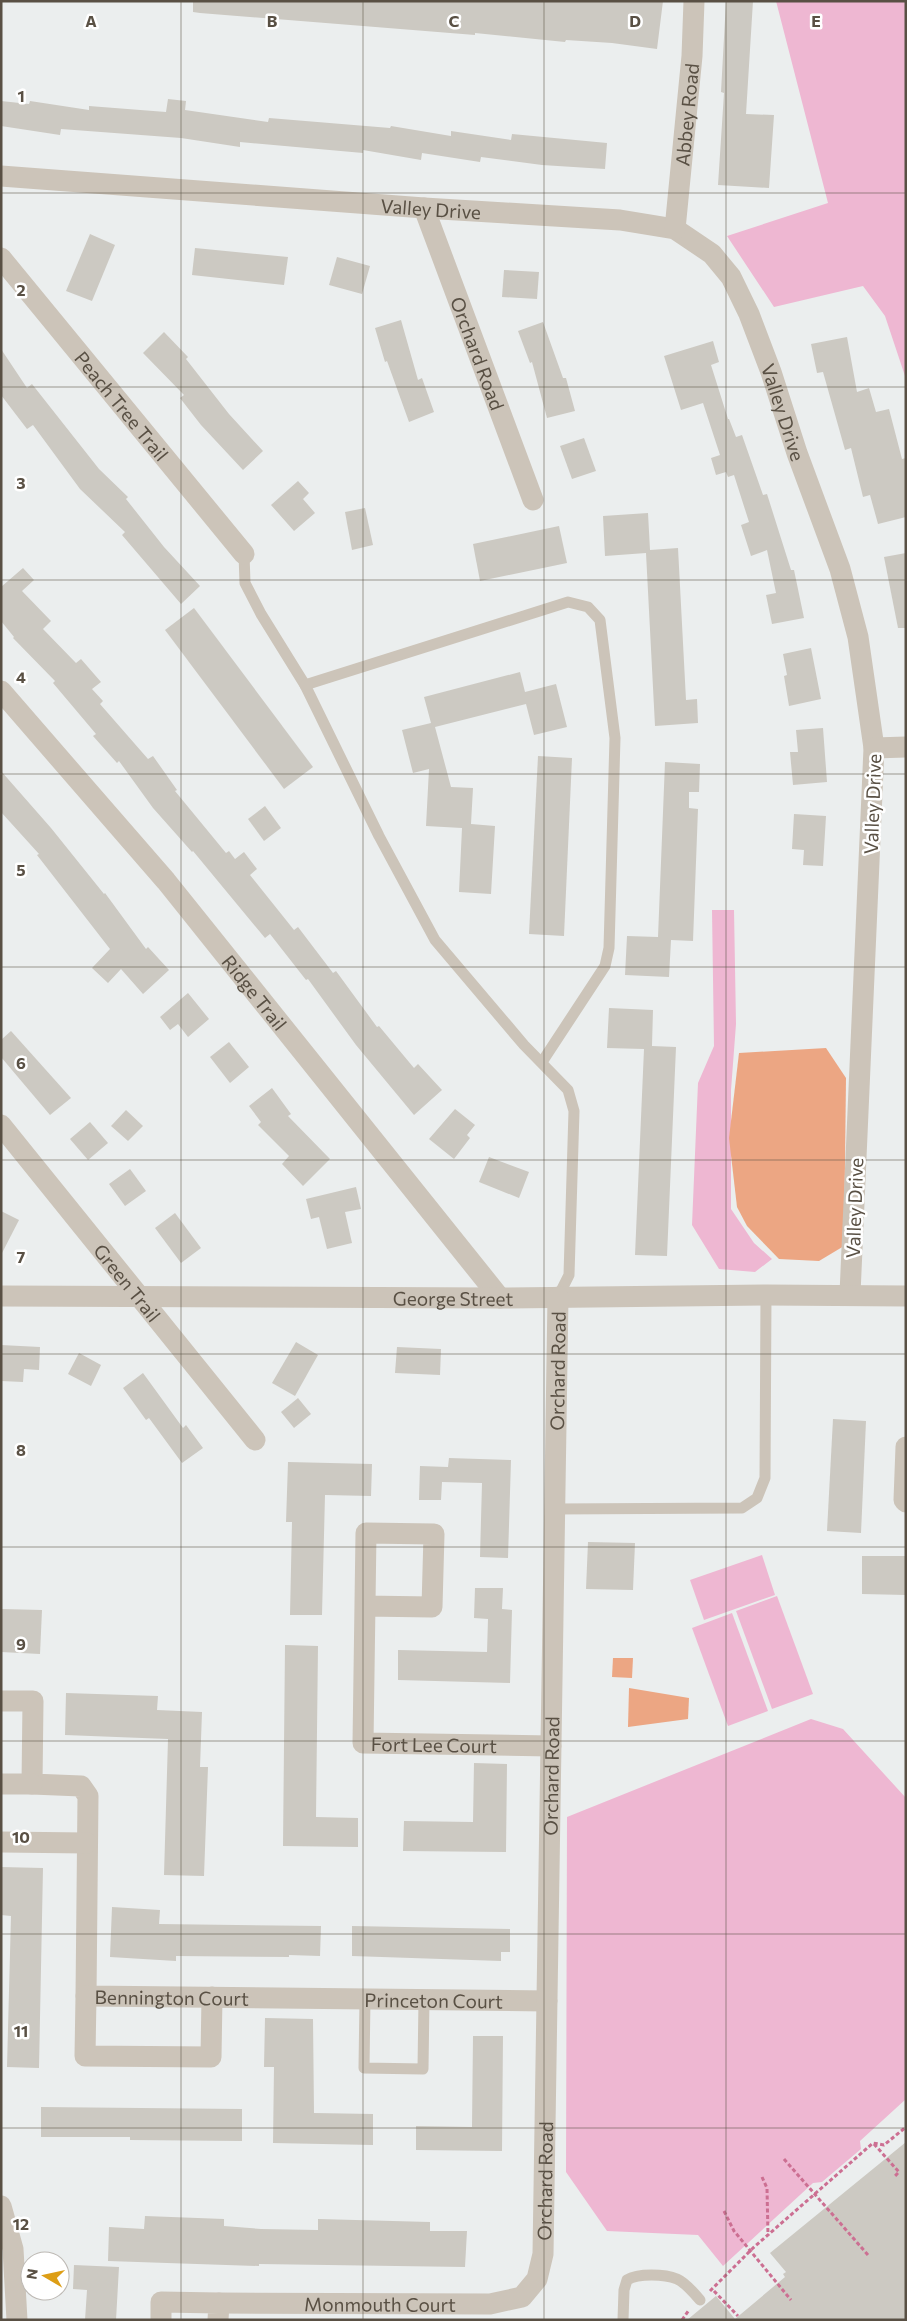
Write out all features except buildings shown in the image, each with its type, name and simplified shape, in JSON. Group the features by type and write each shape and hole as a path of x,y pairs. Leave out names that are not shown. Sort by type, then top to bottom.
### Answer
{"street":[{"name":"Abbey Road","path":"675,229 692,56 694,1"},
{"name":"Valley Drive","path":"1,176 424,208 620,220 675,229 712,254 731,277 749,314 771,372 797,453 840,568 858,637 874,748 850,1294"},
{"name":"Orchard Road","path":"424,208 533,500"},
{"name":"Peach Tree Trail","path":"1,258 244,554"},
{"name":"Ridge Trail","path":"1,691 166,880 500,1298"},
{"path":"874,748 906,747"},
{"name":"Green Trail","path":"1,1125 255,1440"},
{"name":"George Street","path":"1,1296 500,1298 850,1294 906,1296"},
{"name":"Orchard Road","path":"543,2254 558,1297"},
{"path":"906,1447 904,1500 906,1502"},
{"name":"Fort Lee Court","path":"365,1606 432,1607 434,1534 366,1533 363,1744 551,1746"},
{"path":"1,1701 33,1701 32,1784 1,1784"},
{"name":"Bennington Court","path":"32,1784 81,1786 88,1796 86,1996 321,1998"},
{"path":"1,1842 87,1843"},
{"path":"86,1996 85,2056 211,2057 212,1997"},
{"name":"Princeton Court","path":"321,1998 547,2001"},
{"path":"1,2206 13,2249 17,2320"},
{"name":"Monmouth Court","path":"161,2320 161,2302 218,2311 357,2312 433,2312 490,2304 522,2297 537,2279 543,2254"}],"lane":[{"path":"244,554 245,583 261,614 305,685 379,836 436,940 524,1045 568,1090 574,1111 569,1275 558,1297"},
{"path":"305,685 568,602 588,607 600,620 615,738 609,948 605,966 542,1062"},
{"path":"554,1509 742,1508 757,1498 765,1478 766,1295"},
{"path":"365,1999 364,2068 423,2069 424,2000"},
{"path":"623,2320 624,2290 627,2280 631,2278 646,2276 676,2278 700,2300"}],"path":[{"path":"874,2143 884,2145 906,2127"},
{"path":"874,2143 900,2172 895,2176"},
{"path":"682,2320 685,2314 768,2235 874,2143"},
{"path":"784,2159 868,2255"},
{"path":"762,2177 767,2188 768,2235"},
{"path":"724,2211 734,2231 790,2300"},
{"path":"708,2284 738,2316"}],"shaded area":[{"path":"776,1 906,1 906,379 885,316 863,286 774,307 727,236 828,203"},
{"path":"712,910 734,910 736,1024 731,1090 731,1209 754,1243 772,1259 755,1272 719,1269 692,1225 698,1083 714,1046"},
{"path":"826,1048 846,1078 844,1246 819,1261 779,1259 747,1226 737,1207 729,1138 739,1053"},
{"path":"762,1555 775,1595 704,1620 690,1580"},
{"path":"777,1596 813,1694 772,1709 736,1611"},
{"path":"732,1613 768,1711 728,1726 692,1628"},
{"path":"613,1658 633,1658 632,1678 612,1677"},
{"path":"629,1688 689,1698 688,1719 628,1727"},
{"path":"811,1719 843,1729 906,1798 906,2099 860,2141 861,2149 822,2182 813,2183 723,2266 698,2235 607,2231 566,2172 567,1817"}]}
